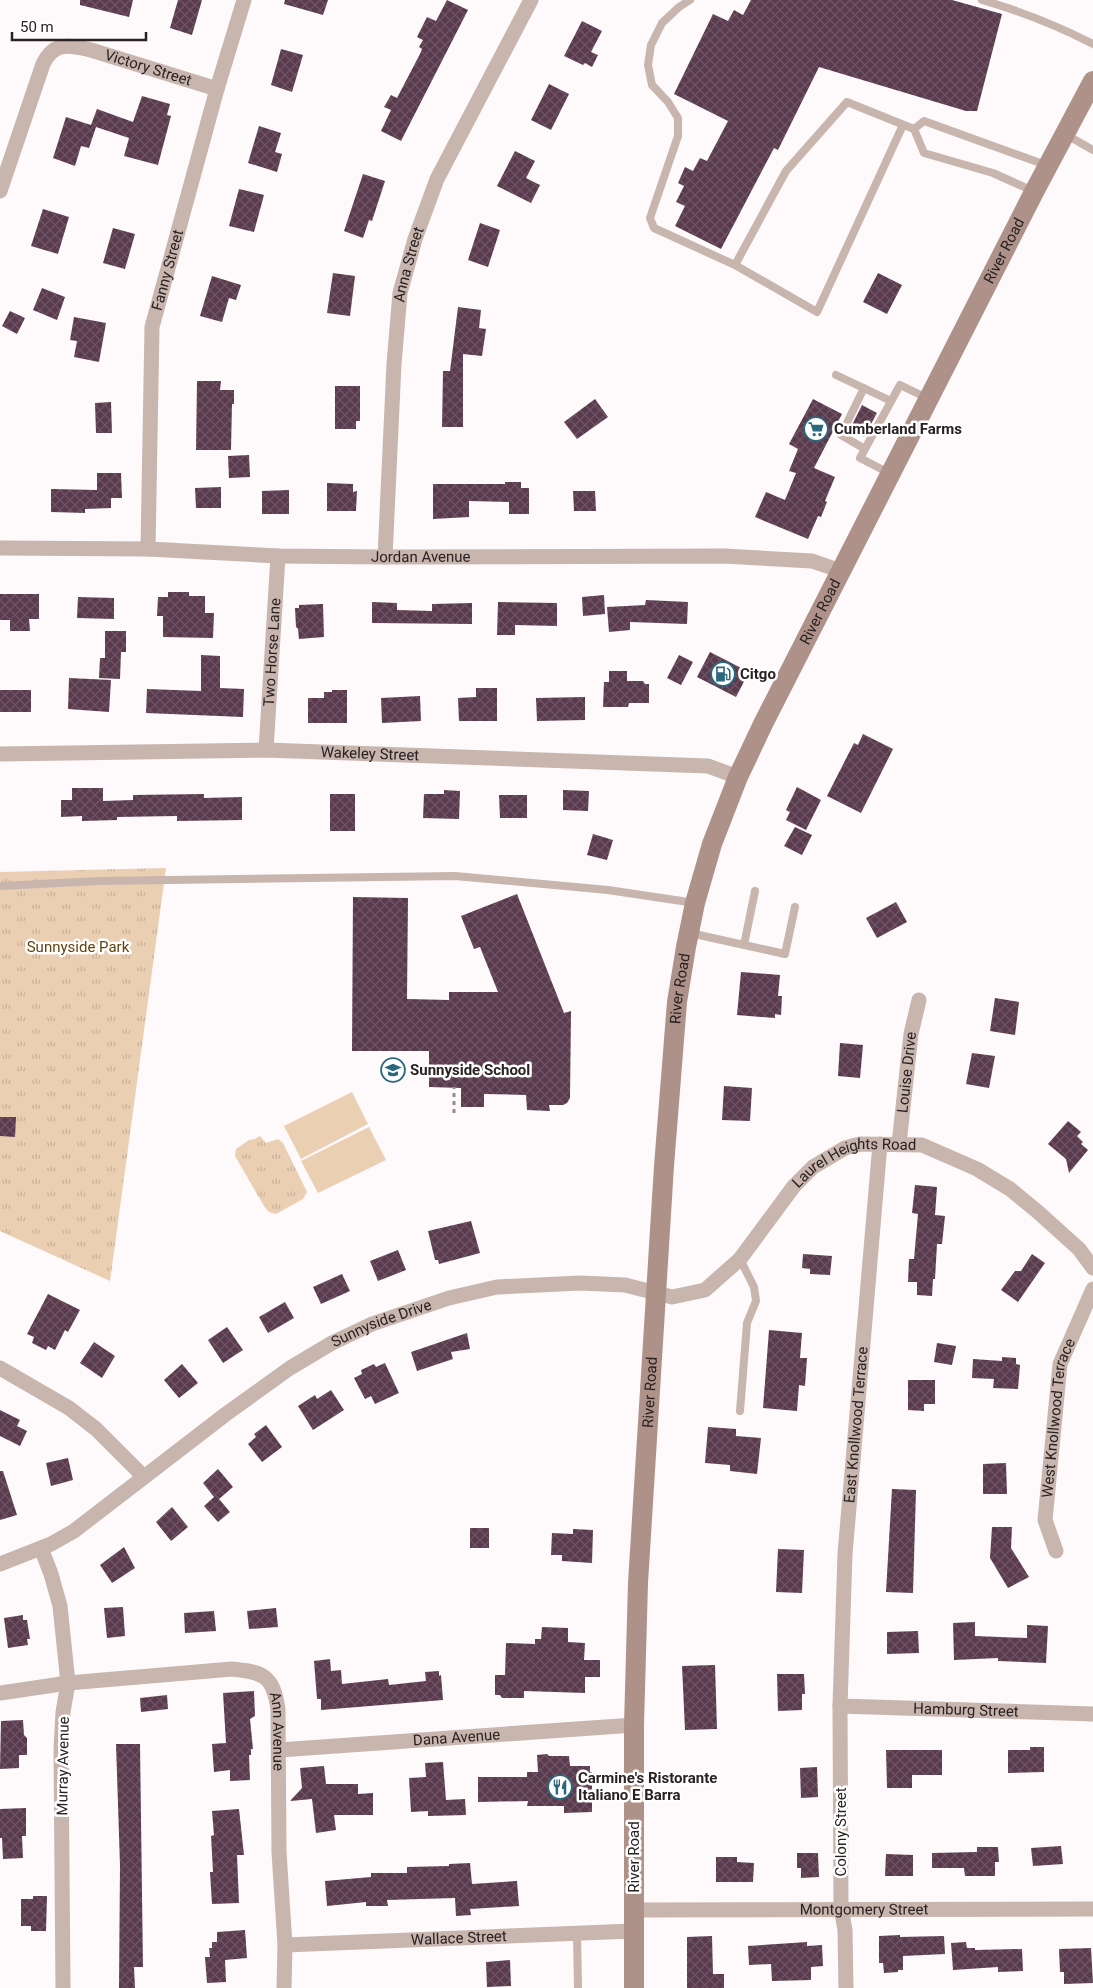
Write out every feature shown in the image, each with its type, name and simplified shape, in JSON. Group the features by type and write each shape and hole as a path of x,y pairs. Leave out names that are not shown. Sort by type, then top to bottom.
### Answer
{"main road":[{"name":"River Road","path":"634,1988 634,1726 638,1583 664,1166 677,1002 688,932 712,844 738,776 1034,192 1093,81"}],"street":[{"name":"Fanny Street","path":"148,549 152,327 217,88 244,0"},
{"name":"Anna Street","path":"385,557 394,364 400,293 415,239 437,179 530,0"},
{"name":"Victory Street","path":"0,191 43,64 48,54 56,48 74,46 91,50 217,88"},
{"name":"Jordan Avenue","path":"0,548 148,549 278,556 724,556 812,562 841,571"},
{"name":"Two Horse Lane","path":"266,750 278,556"},
{"name":"Wakeley Street","path":"0,754 266,750 708,766 738,776"},
{"name":"Louise Drive","path":"899,1144 911,1034 919,1000"},
{"name":"Laurel Heights Road","path":"657,1294 672,1297 705,1290 740,1259 794,1186 813,1167 845,1148 860,1144 922,1145 977,1169 1010,1189 1079,1249 1093,1268"},
{"name":"East Knollwood Terrace","path":"840,1706 845,1554 880,1144"},
{"name":"Sunnyside Drive","path":"0,1564 41,1548 74,1531 226,1414 290,1368 332,1343 372,1324 402,1312 449,1298 497,1287 589,1283 625,1285 657,1294"},
{"name":"West Knollwood Terrace","path":"1056,1551 1045,1520 1060,1364 1093,1289"},
{"path":"0,1368 10,1372 69,1408 96,1429 144,1477"},
{"name":"Murray Avenue","path":"41,1548 60,1606 68,1684 63,1712 61,1749 63,1988"},
{"name":"Ann Avenue","path":"0,1693 68,1684 232,1669 255,1671 268,1679 276,1694 279,1750 279,1852 285,1945 284,1988"},
{"name":"Hamburg Street","path":"840,1706 1093,1714"},
{"name":"Colony Street","path":"840,1706 841,1908 845,1930 846,1988"},
{"name":"Dana Avenue","path":"279,1750 634,1726"},
{"name":"Montgomery Street","path":"634,1910 841,1908 1093,1909"},
{"name":"Wallace Street","path":"285,1945 633,1930"}],"lane":[{"path":"690,0 679,7 662,24 651,45 648,65 652,85 668,102 678,118 678,136 650,218 654,228 735,265 817,312 903,125"},
{"path":"982,0 1006,7 1093,44"},
{"path":"735,265 786,171 847,102 914,129 924,153 993,173 1034,192"},
{"path":"914,129 924,122 1048,165"},
{"path":"1065,134 1093,150"},
{"path":"836,376 891,401"},
{"path":"891,474 860,458 900,385 929,399"},
{"path":"864,388 841,435 865,449"},
{"path":"0,886 99,881 455,876 608,890 695,903"},
{"path":"744,945 755,891"},
{"path":"688,932 785,954 795,907"},
{"path":"740,1259 754,1286 756,1301 747,1324 740,1411"},
{"path":"577,1932 578,1988"}],"path":[{"path":"454,1088 454,1113"}],"green space":[{"name":"Sunnyside Park","path":"166,868 110,1281 0,1231 0,872"},
{"path":"352,1092 368,1124 301,1159 284,1126"},
{"path":"369,1127 386,1160 318,1193 301,1161"},
{"path":"260,1136 266,1143 278,1139 283,1143 307,1192 303,1199 276,1214 269,1212 264,1206 235,1156 236,1149 249,1140"}],"building":[{"path":"80,0 133,0 129,17 80,5"},
{"path":"178,0 202,0 192,35 170,28"},
{"path":"285,0 328,0 323,15 284,4"},
{"path":"447,0 468,10 401,141 381,131 391,110 384,107 391,95 397,98 420,54 422,49 419,47 423,40 417,37 427,17 436,21"},
{"path":"751,0 952,0 1002,14 977,111 966,111 819,67 778,150 774,148 721,249 675,226 685,206 676,202 684,186 678,183 685,167 693,171 700,158 707,161 728,121 674,94 713,14 728,21 734,10 743,15"},
{"path":"582,21 602,31 591,52 598,55 592,67 564,56"},
{"path":"281,49 303,55 292,92 271,85"},
{"path":"549,84 569,94 551,130 531,120"},
{"path":"142,96 170,104 167,115 171,116 158,165 124,156 129,138 96,127 89,148 81,146 75,166 53,158 66,117 91,125 97,109 133,122"},
{"path":"259,126 281,133 275,152 282,154 277,172 248,163"},
{"path":"515,151 535,161 526,178 540,185 531,203 497,186"},
{"path":"363,174 385,181 372,221 369,220 363,238 344,231"},
{"path":"239,189 264,195 254,232 229,226"},
{"path":"43,209 69,217 58,254 31,246"},
{"path":"480,223 500,230 488,267 468,260"},
{"path":"113,228 135,234 125,269 103,263"},
{"path":"333,273 355,276 350,316 327,313"},
{"path":"878,273 902,285 887,314 863,302"},
{"path":"212,276 241,285 236,300 229,298 222,322 200,316"},
{"path":"42,288 65,297 57,320 33,310"},
{"path":"458,307 481,310 479,328 486,329 482,356 463,354 463,427 442,427 443,371 450,371"},
{"path":"10,311 25,318 17,334 2,326"},
{"path":"74,317 106,323 99,362 74,357 77,341 70,340"},
{"path":"197,381 221,381 220,390 234,390 231,450 196,450"},
{"path":"335,386 360,386 360,421 356,421 356,429 335,429"},
{"path":"595,399 608,417 577,439 564,422"},
{"path":"813,399 842,414 814,468 835,477 825,501 827,502 821,517 818,516 808,539 755,517 766,492 785,500 796,473 789,471 798,449 789,444"},
{"path":"111,402 112,433 96,433 95,403"},
{"name":"Cumberland Farms","path":"862,405 877,413 864,437 850,429"},
{"path":"249,455 250,477 229,478 228,456"},
{"path":"97,473 121,473 122,498 111,498 111,508 85,509 85,513 51,512 51,489 97,490"},
{"path":"505,482 521,482 521,488 529,488 529,514 509,514 509,502 469,501 469,517 433,519 433,484 505,484"},
{"path":"327,483 353,484 353,492 357,491 356,511 327,511"},
{"path":"221,487 221,508 196,508 195,488"},
{"path":"289,490 289,514 262,514 262,491"},
{"path":"573,491 595,491 596,511 574,511"},
{"path":"168,592 189,592 189,596 205,596 205,613 214,613 213,638 163,637 163,616 157,616 158,597 168,597"},
{"path":"0,594 39,594 39,619 29,619 30,631 10,631 10,620 0,620"},
{"path":"604,595 605,614 583,616 582,597"},
{"path":"78,597 114,598 114,619 77,618"},
{"path":"646,600 688,602 687,624 630,622 630,630 609,632 607,607 645,605"},
{"path":"372,602 397,603 397,610 432,611 432,604 472,603 472,624 372,623"},
{"path":"498,602 557,603 557,626 515,625 515,635 497,635"},
{"path":"323,604 324,637 299,639 295,608 299,608 299,605"},
{"path":"105,631 126,631 126,652 121,652 120,679 99,678 100,658 105,658"},
{"name":"Citgo","path":"710,652 749,672 736,697 697,677"},
{"path":"201,655 220,656 220,688 244,689 243,717 146,713 147,689 201,691"},
{"path":"679,655 693,662 681,685 667,678"},
{"path":"609,671 627,671 627,681 643,681 645,684 649,684 649,703 629,703 628,707 603,707 604,682 609,682"},
{"path":"69,678 111,680 109,712 68,709"},
{"path":"476,688 497,688 497,721 459,721 458,698 476,697"},
{"path":"0,690 31,690 31,712 0,712"},
{"path":"332,690 347,690 347,723 308,723 308,698 324,698 324,692 332,692"},
{"path":"420,696 421,721 382,723 381,698"},
{"path":"585,697 585,720 537,721 536,698"},
{"path":"863,734 893,749 861,813 827,796 854,743 858,745"},
{"path":"797,787 821,800 806,830 786,820 790,812 786,810"},
{"path":"72,788 103,788 103,801 133,800 133,795 204,794 204,798 242,797 242,820 177,821 177,816 117,817 117,820 82,821 82,816 61,817 61,800 72,800"},
{"path":"444,790 460,791 459,819 423,818 424,794 444,794"},
{"path":"563,790 589,791 588,811 563,810"},
{"path":"330,794 355,794 355,831 330,831"},
{"path":"499,795 527,795 527,818 500,818"},
{"path":"795,827 812,835 802,855 784,846"},
{"path":"593,834 613,840 607,860 587,855"},
{"path":"517,894 564,1013 571,1011 570,1098 567,1103 563,1105 549,1105 550,1111 527,1110 526,1095 484,1094 484,1107 461,1107 461,1088 429,1087 429,1051 352,1051 353,897 408,898 407,999 449,1000 449,992 498,992 480,947 474,949 461,916"},
{"path":"896,902 907,922 877,938 866,918"},
{"path":"741,972 780,975 778,996 782,996 781,1015 775,1014 775,1018 737,1015"},
{"path":"995,998 1019,1002 1015,1035 990,1031"},
{"path":"840,1043 863,1045 860,1078 838,1076"},
{"path":"972,1053 995,1056 989,1088 966,1084"},
{"path":"724,1086 752,1088 750,1121 722,1120"},
{"path":"0,1117 16,1117 15,1137 0,1136"},
{"path":"1068,1121 1081,1132 1077,1136 1083,1142 1081,1144 1088,1150 1069,1173 1066,1159 1048,1144"},
{"path":"915,1185 937,1187 935,1215 945,1216 942,1244 937,1244 932,1296 917,1295 917,1282 908,1282 909,1259 914,1259 918,1214 912,1213"},
{"path":"471,1221 480,1253 439,1264 438,1260 435,1260 428,1231"},
{"path":"398,1250 406,1270 378,1281 370,1261"},
{"path":"803,1254 832,1256 830,1275 810,1274 810,1269 802,1268"},
{"path":"1032,1254 1045,1263 1018,1302 1001,1290 1015,1271 1021,1271"},
{"path":"342,1274 350,1291 321,1304 313,1287"},
{"path":"48,1294 80,1310 68,1332 65,1330 55,1350 48,1346 46,1350 32,1343 34,1337 27,1334"},
{"path":"285,1302 294,1318 268,1333 259,1317"},
{"path":"227,1327 243,1350 223,1363 208,1340"},
{"path":"769,1330 802,1333 800,1358 807,1358 805,1386 799,1385 797,1411 763,1408"},
{"path":"467,1333 470,1349 451,1352 453,1359 417,1371 411,1352"},
{"path":"94,1342 115,1356 102,1378 80,1363"},
{"path":"937,1343 956,1346 952,1365 934,1362"},
{"path":"1002,1357 1016,1358 1016,1364 1020,1365 1018,1389 993,1388 994,1379 972,1378 973,1359 1002,1361"},
{"path":"385,1363 399,1393 375,1404 371,1396 365,1399 354,1378 362,1374 361,1370 374,1364 376,1367"},
{"path":"182,1364 198,1383 179,1398 164,1380"},
{"path":"908,1380 935,1380 935,1404 924,1404 924,1411 908,1410"},
{"path":"331,1390 344,1410 313,1430 298,1406 315,1395 317,1399"},
{"path":"0,1410 20,1420 17,1426 27,1431 20,1446 0,1436"},
{"path":"266,1425 282,1447 262,1462 248,1444 256,1437 254,1434"},
{"path":"708,1427 736,1429 736,1436 761,1438 757,1474 730,1471 730,1465 705,1463"},
{"path":"68,1458 73,1480 51,1486 46,1463"},
{"path":"1006,1463 1007,1494 983,1494 983,1464"},
{"path":"218,1469 233,1487 219,1499 230,1512 218,1522 204,1506 214,1497 203,1483"},
{"path":"0,1471 3,1471 17,1515 0,1520"},
{"path":"892,1489 916,1490 913,1593 886,1592"},
{"path":"172,1507 188,1527 171,1541 156,1522"},
{"path":"992,1527 1012,1527 1011,1548 1029,1577 1008,1588 990,1558"},
{"path":"470,1528 489,1528 489,1548 470,1548"},
{"path":"573,1529 593,1530 592,1563 562,1561 562,1555 551,1555 552,1533 573,1534"},
{"path":"124,1547 135,1568 112,1583 100,1565"},
{"path":"778,1549 804,1550 802,1593 776,1592"},
{"path":"123,1607 125,1636 107,1638 104,1608"},
{"path":"276,1608 278,1627 249,1629 247,1611"},
{"path":"214,1611 216,1631 185,1633 184,1613"},
{"path":"23,1615 23,1620 27,1620 30,1639 27,1639 28,1645 8,1648 4,1618"},
{"path":"975,1622 975,1636 1027,1638 1027,1625 1048,1626 1046,1663 998,1661 998,1658 954,1660 953,1623"},
{"path":"542,1627 568,1628 568,1642 585,1643 584,1660 600,1660 600,1677 585,1677 585,1693 524,1691 524,1698 502,1698 500,1695 495,1695 495,1675 505,1675 506,1643 535,1644 535,1639 541,1639"},
{"path":"918,1631 919,1653 887,1654 887,1632"},
{"path":"330,1659 331,1671 341,1670 342,1684 388,1679 389,1685 426,1681 425,1672 439,1671 443,1700 321,1710 321,1699 317,1699 314,1661"},
{"path":"715,1665 717,1729 685,1730 682,1666"},
{"path":"777,1674 804,1674 805,1694 802,1694 802,1710 778,1711"},
{"path":"254,1691 255,1716 250,1719 253,1749 251,1749 251,1755 249,1755 250,1780 230,1781 230,1770 214,1772 212,1744 226,1743 223,1693"},
{"path":"167,1695 168,1709 141,1712 140,1698"},
{"path":"23,1720 24,1735 27,1738 27,1755 19,1755 19,1768 0,1769 1,1721"},
{"path":"116,1744 140,1744 143,1967 134,1967 135,1988 119,1988 120,1865"},
{"path":"1030,1747 1044,1747 1044,1772 1008,1773 1008,1750 1030,1750"},
{"path":"886,1750 942,1750 942,1775 912,1775 912,1788 887,1788"},
{"name":"Carmine's Ristorante Italiano E Barra","path":"547,1754 549,1756 569,1756 570,1766 590,1766 590,1772 592,1772 592,1812 564,1813 564,1806 527,1806 528,1801 478,1802 478,1777 527,1777 527,1772 538,1772 537,1755"},
{"path":"443,1762 446,1800 465,1799 466,1815 428,1816 428,1811 411,1812 409,1778 426,1777 425,1763"},
{"path":"324,1766 326,1784 358,1784 358,1794 373,1793 373,1815 334,1815 336,1830 316,1833 312,1799 290,1801 302,1788 300,1768"},
{"path":"817,1767 818,1797 801,1798 800,1768"},
{"path":"26,1808 26,1836 22,1836 23,1858 3,1859 2,1838 0,1838 0,1809"},
{"path":"239,1809 244,1855 237,1855 239,1903 212,1904 210,1872 213,1872 211,1836 214,1835 212,1811"},
{"path":"1061,1846 1063,1864 1033,1866 1031,1848"},
{"path":"977,1847 998,1847 999,1862 995,1862 995,1876 965,1876 964,1868 932,1868 932,1853 977,1852"},
{"path":"797,1853 818,1853 819,1877 801,1878 801,1868 797,1868"},
{"path":"886,1854 913,1855 913,1876 885,1876"},
{"path":"716,1857 737,1857 737,1862 754,1863 753,1882 716,1882"},
{"path":"470,1863 472,1884 517,1881 519,1906 470,1909 471,1915 456,1916 455,1898 387,1900 388,1906 366,1906 366,1902 327,1906 325,1881 371,1877 371,1873 407,1873 407,1867 449,1866 449,1864"},
{"path":"33,1896 47,1896 46,1931 31,1931 31,1926 21,1926 21,1899 33,1899"},
{"path":"245,1930 247,1958 225,1960 226,1982 207,1983 205,1957 210,1957 209,1948 212,1948 212,1942 217,1942 217,1932"},
{"path":"900,1935 900,1937 944,1936 945,1954 903,1956 903,1970 884,1973 883,1963 879,1963 879,1936"},
{"path":"712,1936 713,1974 724,1974 724,1988 687,1988 687,1937"},
{"path":"807,1942 807,1946 822,1945 823,1966 811,1967 811,1980 772,1981 771,1964 749,1965 748,1946"},
{"path":"966,1942 967,1948 975,1948 975,1950 1022,1949 1023,1971 998,1972 998,1967 953,1970 951,1943"},
{"path":"1091,1948 1093,1983 1064,1984 1064,1972 1060,1972 1059,1949"},
{"path":"510,1960 511,1986 487,1987 486,1962"}],"place":[{"name":"Cumberland Farms","path":"816,429"},
{"name":"Citgo","path":"723,674"},
{"name":"Sunnyside School","path":"393,1070"},
{"name":"Carmine's Ristorante Italiano E Barra","path":"560,1787"}]}
